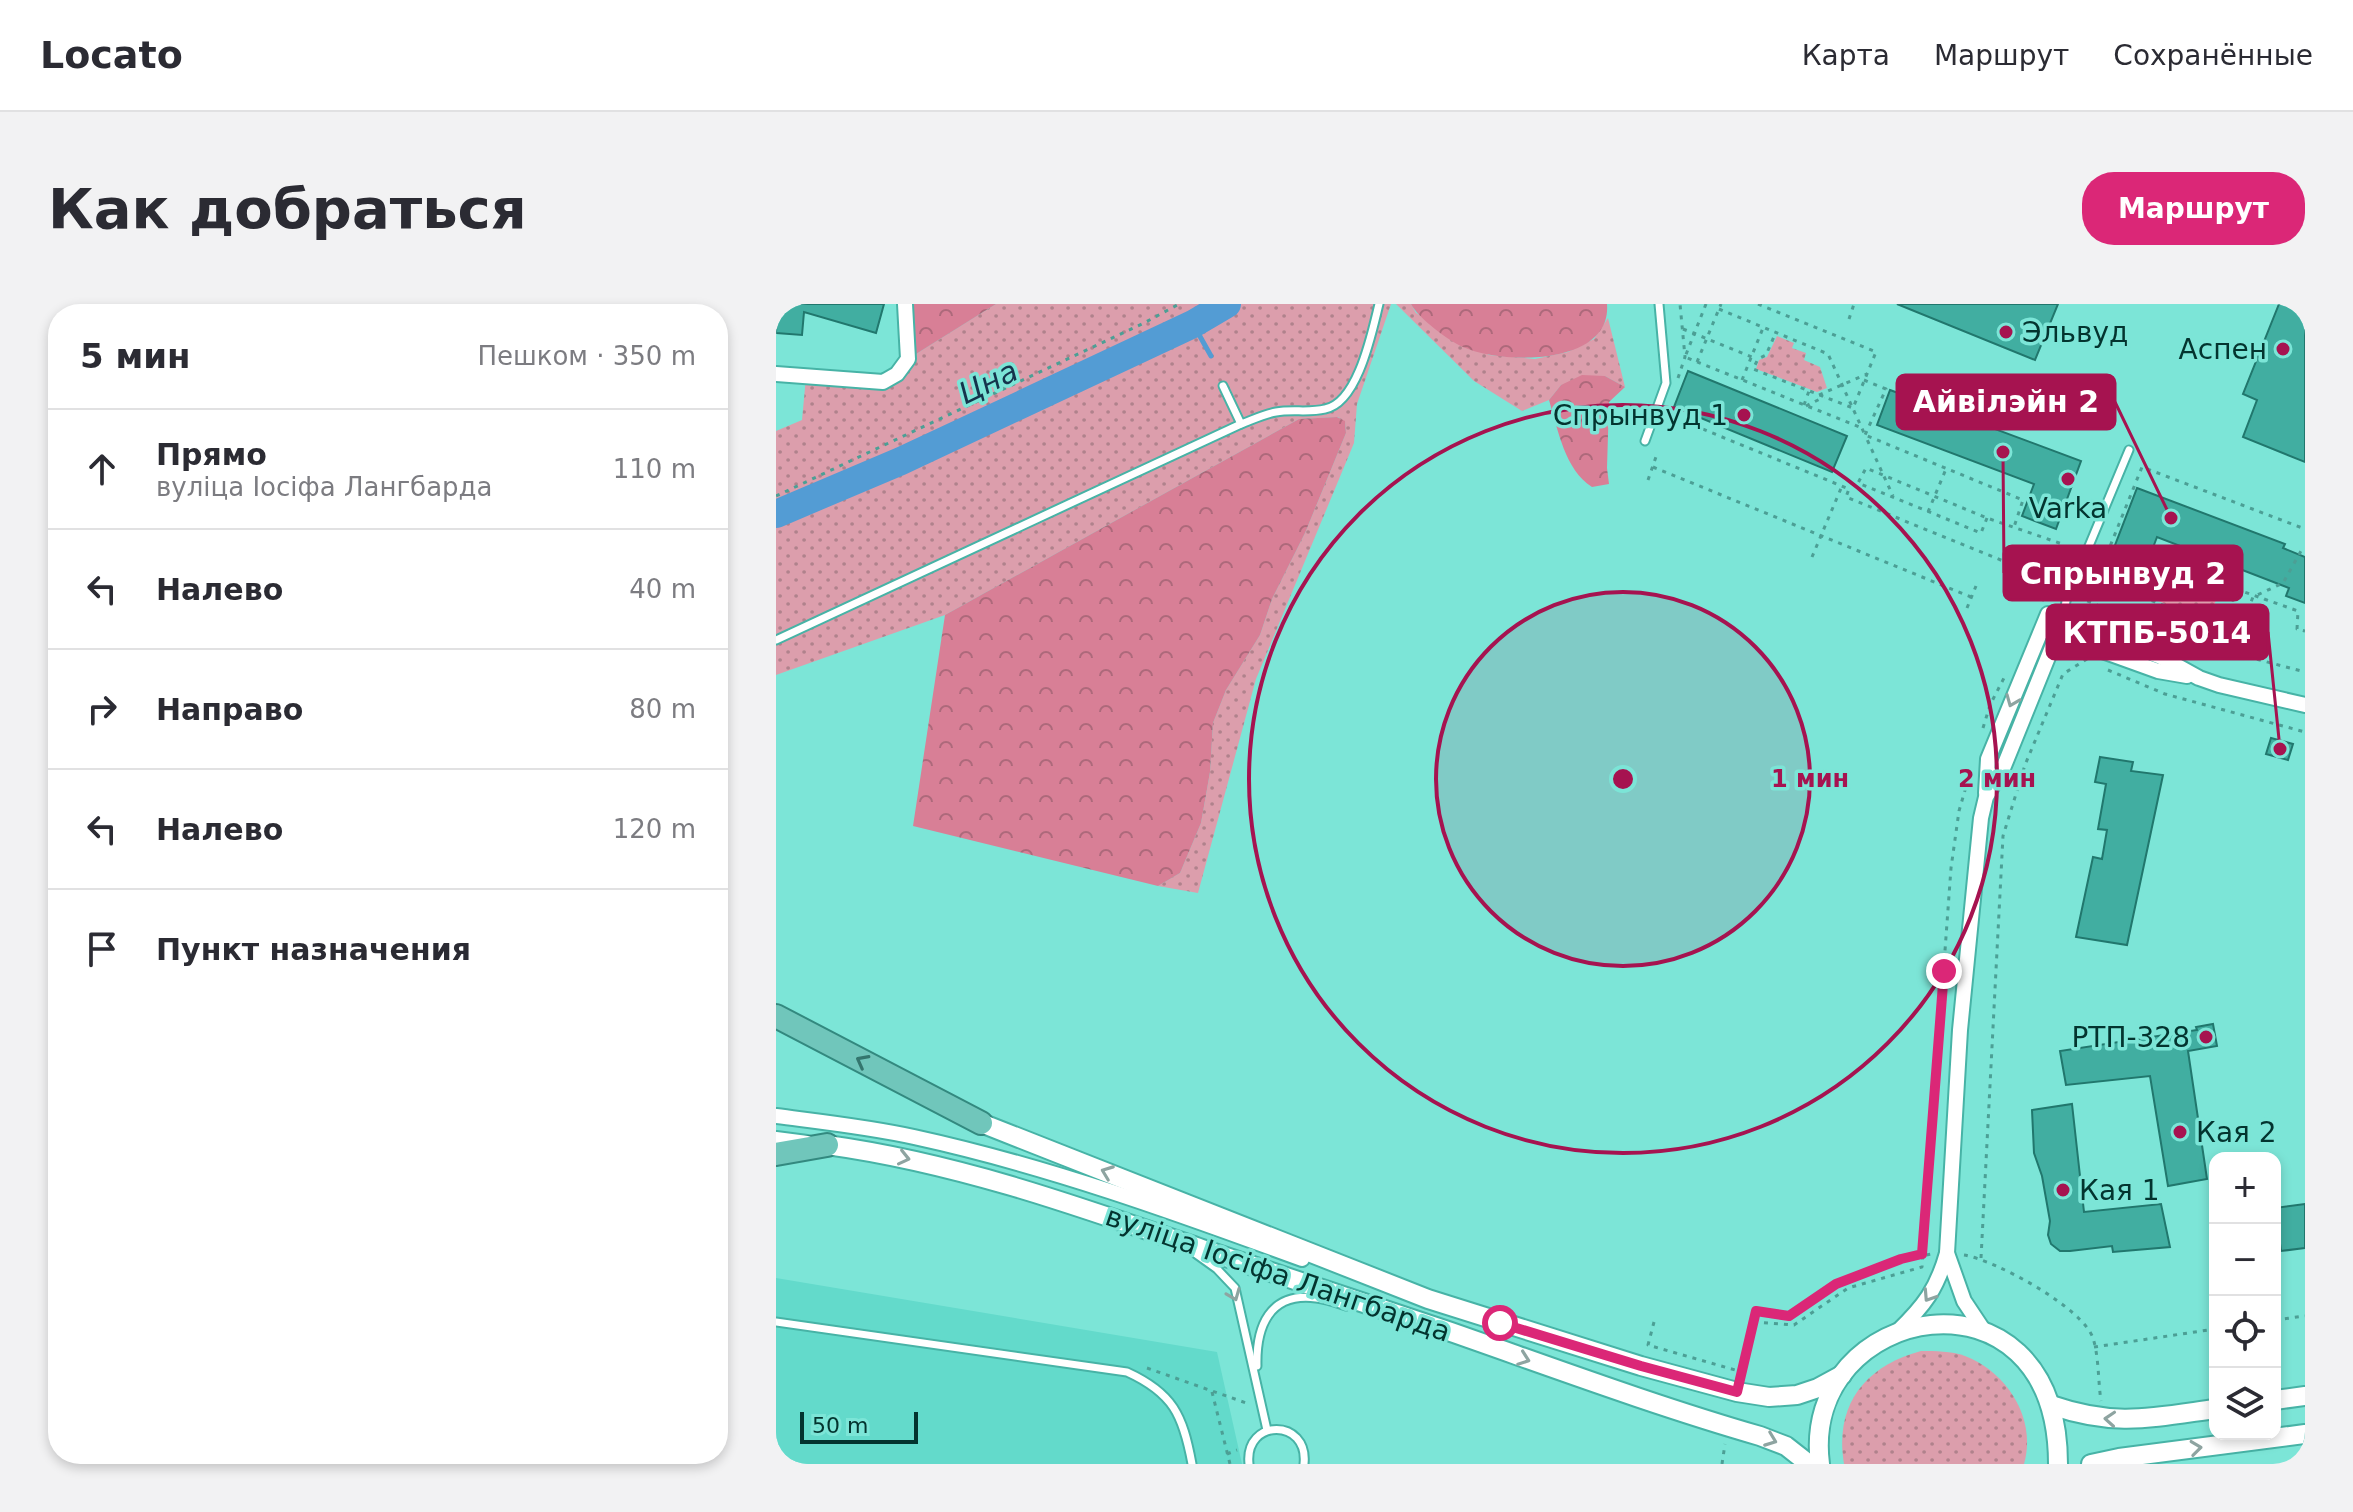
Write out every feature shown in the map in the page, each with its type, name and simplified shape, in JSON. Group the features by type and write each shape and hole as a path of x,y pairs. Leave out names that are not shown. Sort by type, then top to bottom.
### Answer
{"highway":[{"path":"776,1016 981,1123"},
{"path":"776,1154 827,1145"}],"main road":[{"name":"вуліца Іосіфа Лангбарда","path":"981,1123 1428,1299 1627,1362 1737,1392 1769,1397 1797,1395 1842,1375"},
{"name":"вуліца Іосіфа Лангбарда","path":"827,1145 876,1152 979,1176 1067,1201 1575,1378 1786,1446 1809,1464"},
{"path":"1820,1464 1821,1423 1842,1375 1867,1350 1897,1332 1932,1324 1967,1326 1984,1331 2001,1339 2026,1359 2041,1380 2051,1405 2058,1464"},
{"path":"2281,1399 2305,1396"},
{"path":"2051,1405 2104,1420 2137,1420 2209,1410"},
{"path":"2091,1464 2305,1434"}],"street":[{"path":"776,374 883,382 897,374 908,359 905,304"},
{"path":"1897,1332 1930,1296 1947,1253 1960,1030 1988,759 2042,629 2056,617"},
{"path":"1986,797 2004,766 2056,635 2056,617"},
{"path":"2056,617 2161,657 2199,678"},
{"path":"2042,629 2158,671 2199,678 2305,705"},
{"path":"776,1116 913,1137 1025,1165 1142,1201 1308,1261 1428,1299"},
{"path":"776,1139 827,1145"},
{"path":"1947,1253 1964,1301 1984,1331"}],"lane":[{"path":"776,640 1241,424 1274,412 1325,409 1339,404 1349,391 1369,347 1379,304"},
{"path":"1645,441 1666,383 1659,304"},
{"path":"1223,386 1241,424"},
{"path":"2056,617 2066,601 2129,450"},
{"path":"2056,617 2066,601"},
{"path":"1127,1223 1156,1241 1195,1254 1217,1269 1235,1288 1267,1430"},
{"path":"1257,1381 1257,1337 1261,1325 1274,1308 1290,1299 1315,1297 1358,1309 1381,1310"},
{"path":"776,1322 1127,1372 1153,1384 1174,1407 1188,1440 1192,1464"},
{"path":"1249,1464 1250,1446 1255,1438 1267,1430 1281,1429 1298,1439 1303,1447 1304,1464"}],"path":[{"path":"776,496 1179,304"},
{"path":"1680,304 1685,357"},
{"path":"1675,386 1706,304"},
{"path":"1758,304 1876,352 1853,408"},
{"path":"1849,319 1854,304"},
{"path":"1697,362 1720,306 1828,354 1893,497"},
{"path":"1742,380 1763,327"},
{"path":"1683,329 1758,359"},
{"path":"1776,332 1766,355 1758,359 1753,369 1853,408"},
{"path":"1685,357 1862,428"},
{"path":"1819,395 1867,374"},
{"path":"1864,380 1886,389 1865,435"},
{"path":"1805,405 1809,391"},
{"path":"1805,405 1824,397"},
{"path":"1665,414 1849,489 1846,497 2013,565 2008,577 2046,594"},
{"path":"1865,435 2023,500 2014,527"},
{"path":"1648,480 1657,454"},
{"path":"1653,467 1971,597"},
{"path":"2088,601 2142,467 2305,529"},
{"path":"1987,518 1981,533 1858,483 1866,468 1987,518 2065,545 2050,585"},
{"path":"1928,512 1946,469"},
{"path":"1812,557 1842,486"},
{"path":"2138,577 2143,597 2237,636 2253,597 2283,583 2301,551 2305,550"},
{"path":"2102,565 2138,577 2174,567 2298,611 2297,629 2305,631"},
{"path":"1967,608 1976,586"},
{"path":"2220,629 2237,591"},
{"path":"2248,658 2265,600"},
{"path":"1981,1258 2003,836 2025,765 2063,674 2086,661"},
{"path":"2099,667 2165,694 2305,732"},
{"path":"1754,1322 1794,1325 1848,1288 1922,1267 1951,868 1959,811"},
{"path":"1737,1392 1756,1311 1789,1316 1836,1284 1901,1259 1947,1253 1981,1258 2036,1286 2083,1324 2092,1337 2104,1420"},
{"path":"2281,1319 2305,1316"},
{"path":"1654,1322 1648,1345 1742,1372"},
{"path":"2094,1347 2209,1330"},
{"path":"1212,1392 1230,1464"},
{"path":"1250,1392 1253,1406"},
{"path":"1722,1464 1729,1427"},
{"path":"1227,1454 1241,1448"}],"shaded area":[{"path":"996,304 1391,304 1357,404 1354,443 1256,679 1198,893 1158,886 1180,873 1201,823 1210,772 1213,723 1226,690 1260,635 1272,599 1305,533 1346,433 1345,422 1338,417 1299,419 945,615 776,675 776,431 802,420 806,377 883,382 908,359"},
{"path":"1396,304 1411,304 1416,313 1489,355 1535,359 1568,352 1594,339 1608,318 1625,387 1605,376 1561,385 1549,400 1522,411 1474,381"},
{"path":"1777,336 1794,343 1792,348 1806,353 1804,360 1820,367 1827,388 1817,392 1756,369 1759,360 1767,357"},
{"path":"2170,571 2220,591 2207,621 2158,601"},
{"path":"776,1278 1217,1352 1242,1464 776,1464"},
{"path":"1921,1351 1965,1356 1980,1363 2006,1385 2022,1414 2026,1430 2024,1464 1844,1464 1844,1424 1849,1406 1858,1391 1884,1367"}],"green space":[{"path":"909,304 996,304 908,359"},
{"path":"1411,304 1607,304 1604,324 1592,339 1574,350 1527,358 1503,357 1463,347 1434,328"},
{"path":"1582,375 1605,376 1625,387 1609,402 1609,484 1592,487 1569,460 1549,400 1561,385"},
{"path":"1337,417 1345,421 1346,433 1305,533 1272,599 1260,635 1226,690 1213,723 1210,772 1201,823 1180,873 1158,886 913,826 945,615 1299,419"}],"building":[{"path":"777,304 884,304 876,333 804,312 802,335 776,333"},
{"name":"Эльвуд","path":"1897,304 2058,304 2035,360"},
{"name":"Аспен","path":"2279,304 2305,304 2305,462 2243,437 2257,400 2243,394"},
{"name":"Спрынвуд 1","path":"1688,371 1847,436 1832,472 1674,407"},
{"path":"1890,390 2081,461 2056,529 2022,516 2034,484 1877,425"},
{"path":"2137,488 2285,544 2283,548 2305,557 2305,603 2286,596 2289,588 2157,537 2146,566 2112,553"},
{"path":"2271,738 2293,744 2288,760 2266,754"},
{"path":"2100,757 2133,762 2131,771 2163,775 2127,945 2076,937 2093,857 2102,859 2107,830 2098,829 2106,784 2095,782"},
{"name":"Кая 2","path":"2213,1024 2217,1046 2188,1051 2207,1179 2168,1186 2150,1076 2066,1085 2060,1051 2197,1030 2196,1027"},
{"name":"Кая 1","path":"2072,1104 2084,1212 2161,1204 2170,1247 2113,1252 2112,1246 2060,1251 2051,1244 2042,1176 2034,1153 2032,1110"},
{"path":"2305,1204 2305,1248 2281,1251 2281,1207"}],"waterway":[{"name":"Цна","path":"776,514 901,461 1193,324 1227,304"},
{"path":"1193,324 1211,356"}],"place":[{"name":"Эльвуд","path":"2006,332"},
{"name":"Аспен","path":"2283,349"},
{"name":"Спрынвуд 1","path":"1744,415"},
{"name":"Спрынвуд 2","path":"2003,452"},
{"name":"Varka","path":"2068,479"},
{"name":"Айвілэйн 2","path":"2171,518"},
{"name":"КТПБ-5014","path":"2280,749"},
{"name":"РТП-328","path":"2206,1037"},
{"name":"Кая 2","path":"2180,1132"},
{"name":"Кая 1","path":"2063,1190"}],"route":[{"path":"1500,1323 1737,1392 1756,1311 1789,1316 1836,1284 1922,1254 1944,971"}]}
